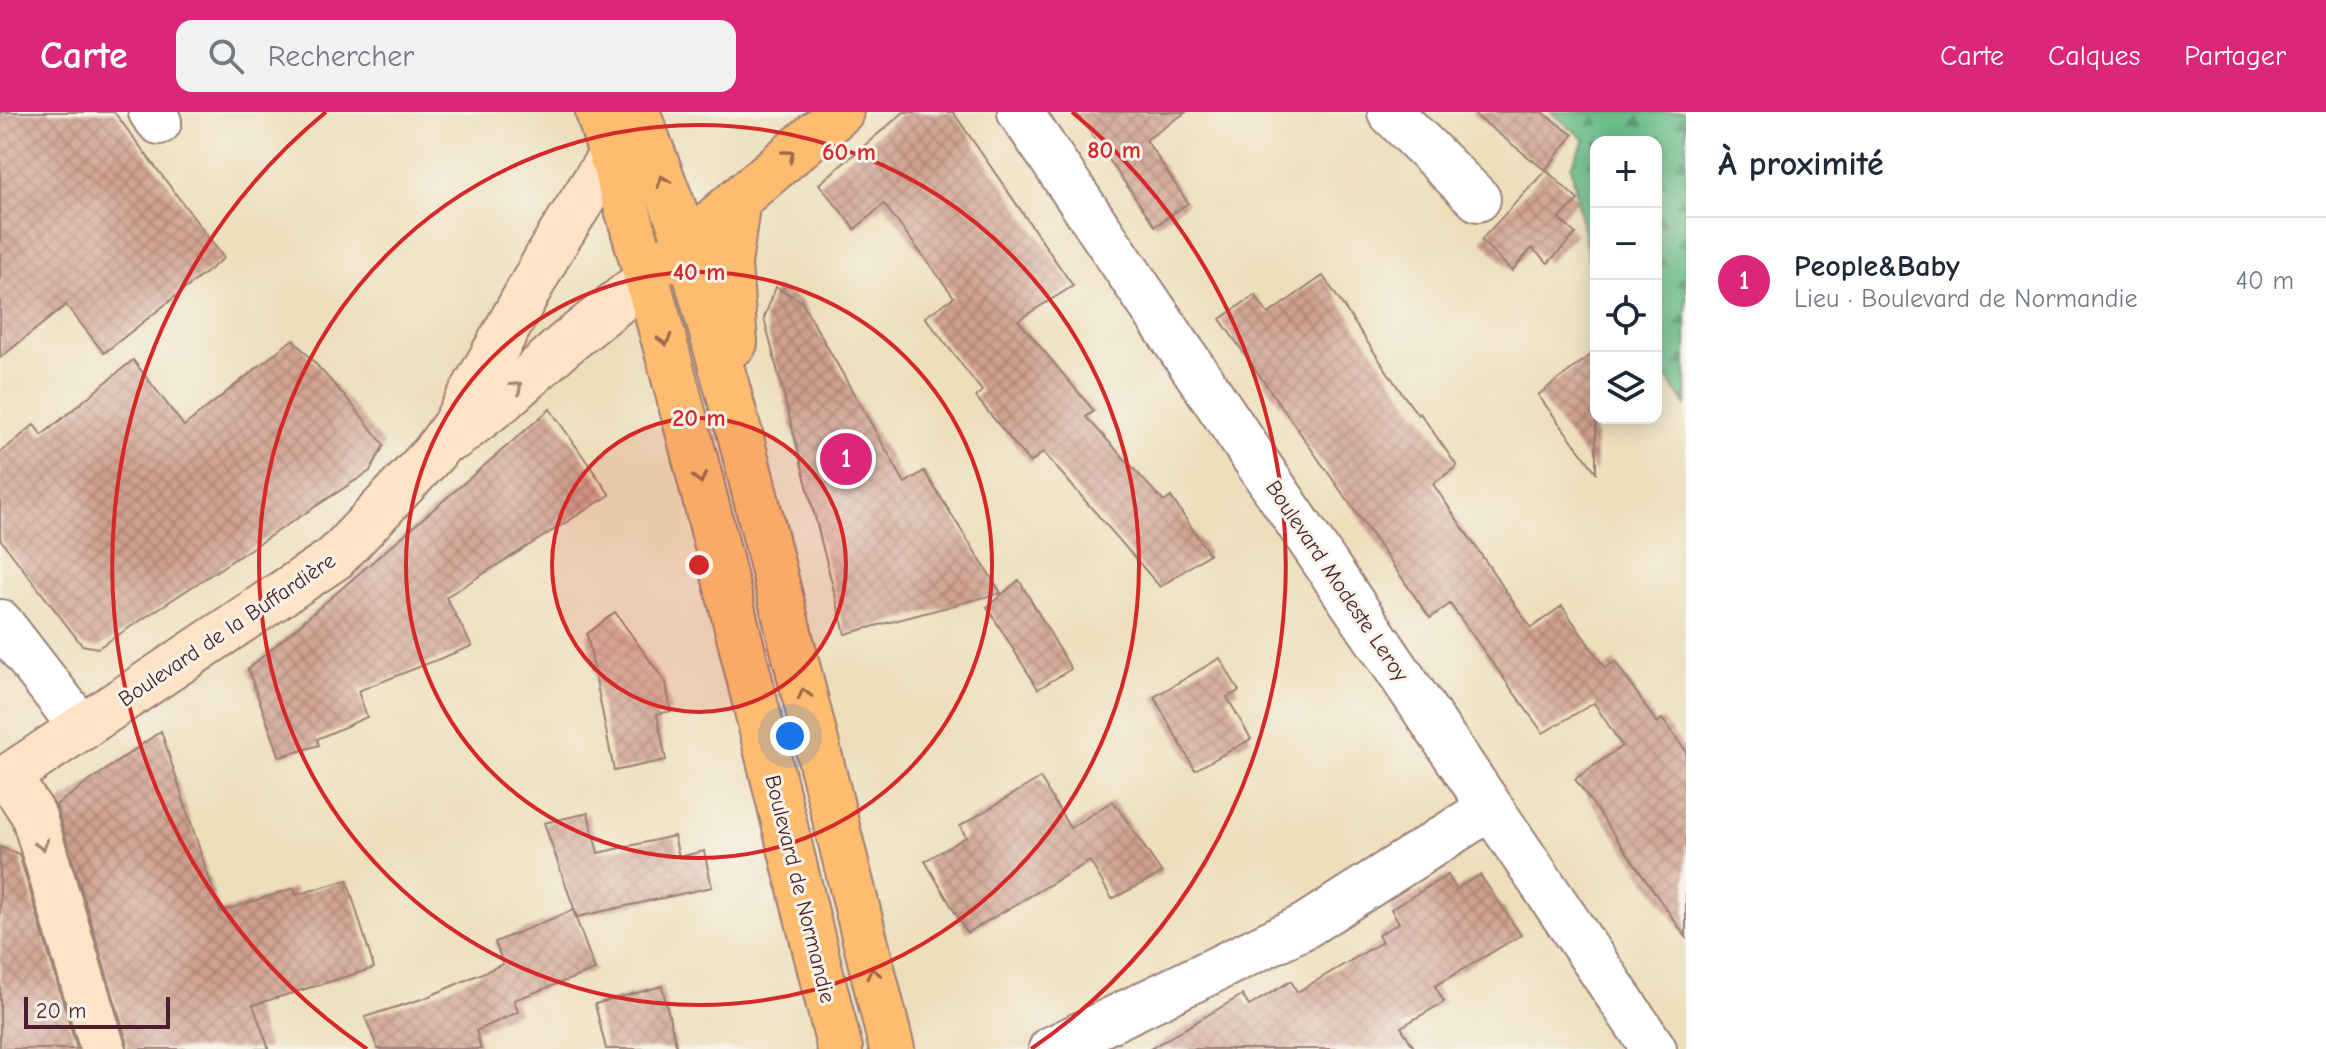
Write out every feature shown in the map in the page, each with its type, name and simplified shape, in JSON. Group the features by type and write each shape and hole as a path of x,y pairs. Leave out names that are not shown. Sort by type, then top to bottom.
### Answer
{"main road":[{"path":"648,278 841,112"},
{"path":"611,155 630,114"},
{"path":"630,114 687,243 741,438 892,1049"},
{"name":"Boulevard de Normandie","path":"611,155 682,402 840,1049"},
{"name":"Boulevard de la Buffardière","path":"4,779 335,558 434,453 453,427 552,248 611,155"},
{"path":"738,199 729,264 741,438"},
{"name":"Boulevard de la Buffardière","path":"434,453 504,399 564,345 648,278"},
{"path":"4,779 33,814 103,1049"}],"street":[{"name":"Boulevard Modeste Leroy","path":"1020,112 1654,1049"},
{"path":"1390,112 1478,199"},
{"path":"0,622 82,728"},
{"path":"1051,1049 1305,926 1490,808"}],"green space":[{"path":"1551,112 1686,112 1686,406 1662,370 1662,136 1590,136 1590,262 1571,166 1585,140"}],"building":[{"path":"0,112 114,112 224,258 104,353 66,305 0,358"},
{"path":"904,112 953,112 1073,286 1018,320 1094,411 1086,417 1164,502 1171,497 1209,554 1160,587 1043,452 1030,463 976,397 982,391 925,317 954,297 884,204 855,229 819,184"},
{"path":"1076,112 1186,112 1146,140 1188,203 1155,226"},
{"path":"1471,112 1542,112 1573,135 1545,170"},
{"path":"1546,170 1578,200 1559,219 1576,234 1548,263 1532,248 1512,271 1481,240"},
{"path":"1323,276 1399,389 1457,466 1433,484 1531,628 1562,606 1605,668 1615,661 1657,723 1662,719 1686,751 1686,937 1575,779 1622,746 1594,703 1543,733 1450,604 1430,618 1220,319 1255,295 1268,314"},
{"path":"776,287 801,301 905,483 924,471 1001,593 845,634 764,318"},
{"path":"293,339 384,445 370,471 98,648 82,645 0,539 0,453 34,425 42,435 133,360 184,426"},
{"path":"1590,356 1590,424 1596,424 1596,472 1538,395"},
{"path":"550,409 610,495 446,597 472,646 358,691 367,717 317,739 319,745 280,757 248,669"},
{"path":"1019,580 1071,669 1038,689 987,607"},
{"path":"615,612 666,683 671,711 657,714 666,760 614,771 587,634"},
{"path":"1220,658 1239,691 1227,697 1251,739 1195,770 1154,697"},
{"path":"161,731 220,912 294,888 296,895 347,880 374,968 253,1005 269,1049 127,1049 56,805"},
{"path":"1040,778 1070,828 1113,801 1162,873 1112,899 1090,861 967,933 925,861 966,837 960,826"},
{"path":"588,813 598,853 674,836 679,857 704,851 712,887 577,917 544,823"},
{"path":"0,847 19,854 77,1049 0,1049"},
{"path":"1448,875 1456,889 1480,875 1521,935 1435,986 1444,1002 1401,1027 1415,1049 1150,1049 1242,995 1249,1006 1291,981 1297,992 1382,942 1378,935 1399,923 1391,909"},
{"path":"573,910 595,970 514,1000 518,1012 476,1031 481,1049 378,1049 365,1017 425,998 503,964 495,942"},
{"path":"662,986 677,1049 606,1049 595,1004"}],"place":[{"name":"People&Baby","path":"846,459"}]}
